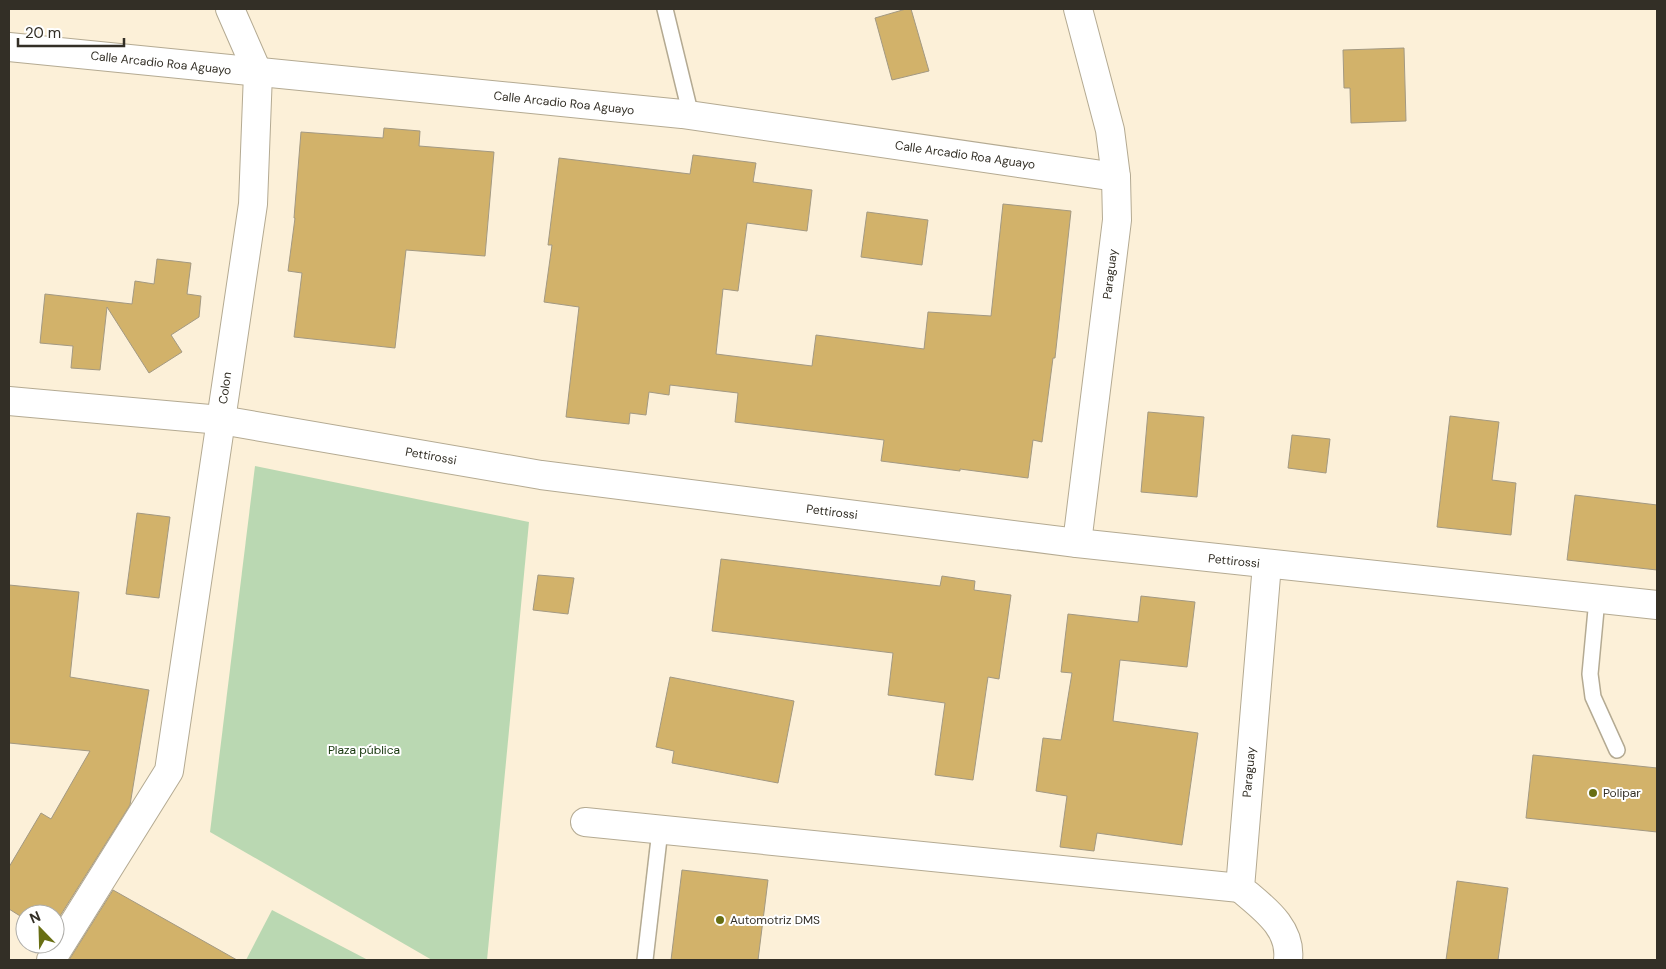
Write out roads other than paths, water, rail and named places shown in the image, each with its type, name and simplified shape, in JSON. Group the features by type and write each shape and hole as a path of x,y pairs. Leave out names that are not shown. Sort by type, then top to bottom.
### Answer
{"street":[{"name":"Colon","path":"52,960 169,771 253,204 258,73 230,9"},
{"name":"Paraguay","path":"1077,543 1117,220 1116,177 1110,130 1078,9"},
{"name":"Calle Arcadio Roa Aguayo","path":"9,47 691,116 1116,177"},
{"name":"Pettirossi","path":"9,402 221,420 541,475 1077,543 1657,606"},
{"name":"Paraguay","path":"1240,888 1267,564"},
{"path":"586,822 1240,888 1274,917 1286,936 1289,953 1288,960"}],"lane":[{"path":"665,9 691,116"},
{"path":"1597,599 1590,674 1593,697 1617,750"},
{"path":"645,960 660,830"}],"place":[{"name":"Polipar","path":"1593,793"},
{"name":"Automotriz DMS","path":"720,920"}],"park label":[{"name":"Plaza pública","path":"364,750"}]}
